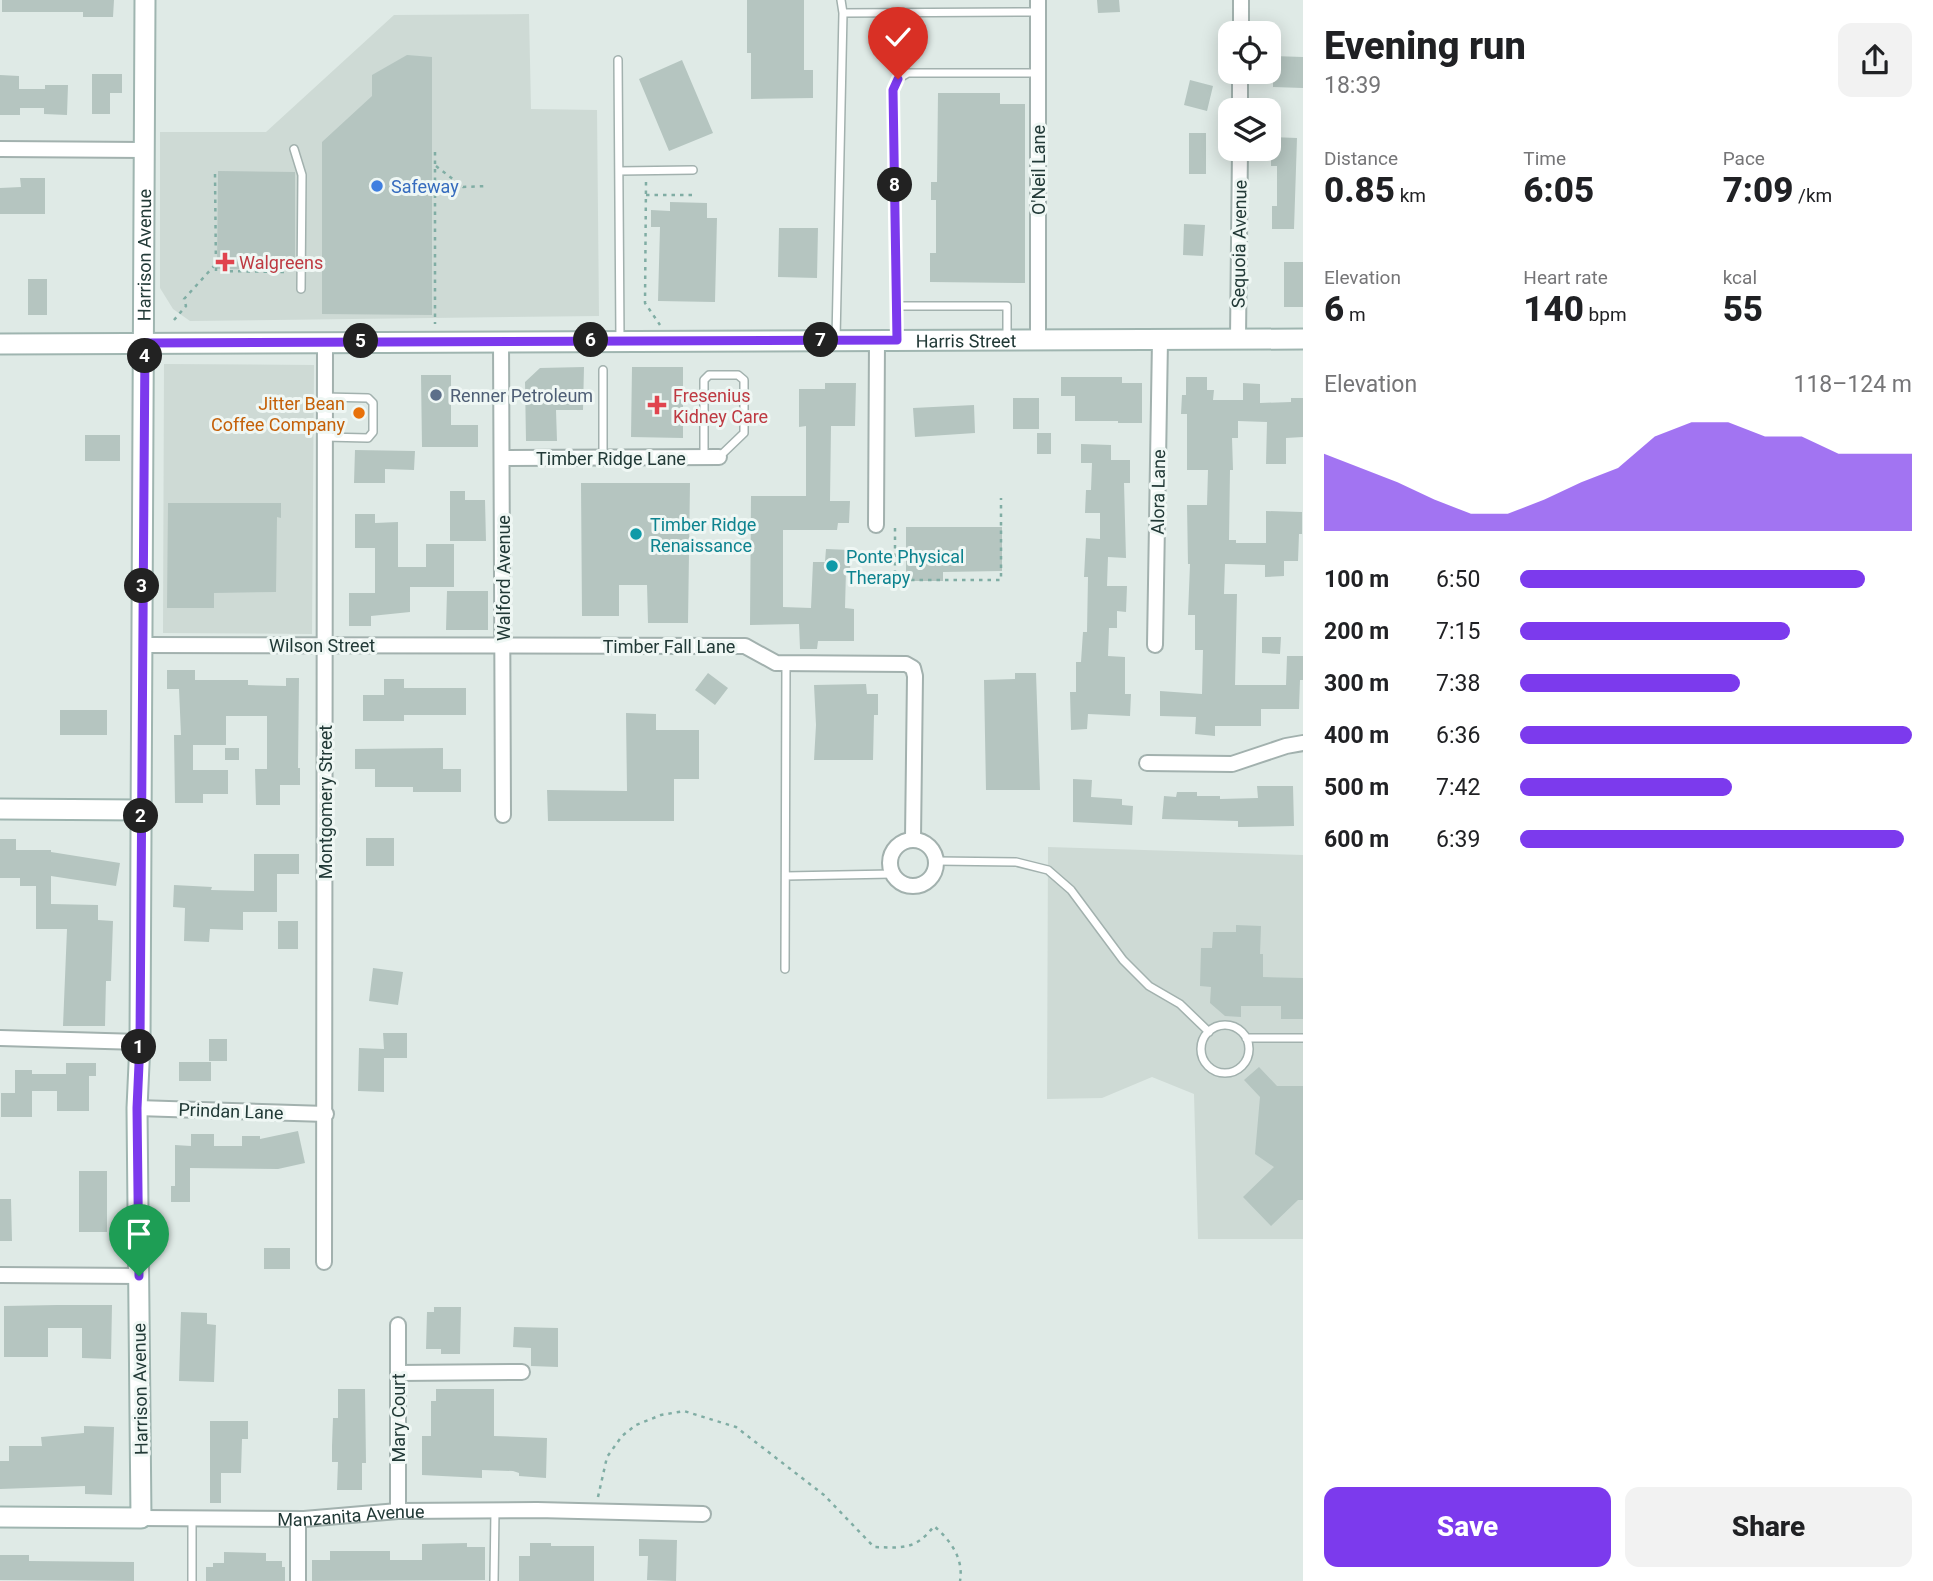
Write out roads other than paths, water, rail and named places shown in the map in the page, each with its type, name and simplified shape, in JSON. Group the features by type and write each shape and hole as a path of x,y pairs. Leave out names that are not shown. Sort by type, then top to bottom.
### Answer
{"main road":[{"name":"Harrison Avenue","path":"141,1518 137,1108 140,1042 145,0"},
{"name":"Harris Street","path":"0,344 1303,338"},
{"path":"0,809 141,810"},
{"name":"Manzanita Avenue","path":"0,1517 141,1518"}],"street":[{"path":"1241,0 1241,21"},
{"name":"O'Neil Lane","path":"1038,6 1038,339"},
{"path":"0,149 144,150"},
{"name":"Sequoia Avenue","path":"1238,338 1240,161"},
{"path":"876,525 877,339"},
{"name":"Walford Avenue","path":"501,340 503,815"},
{"name":"Alora Lane","path":"1155,645 1160,340"},
{"name":"Montgomery Street","path":"324,1262 325,341"},
{"name":"Timber Ridge Lane","path":"502,458 712,457"},
{"name":"Wilson Street","path":"142,645 503,646"},
{"name":"Timber Fall Lane","path":"503,646 745,646 776,663 906,664 913,668 913,839"},
{"path":"1147,763 1232,764 1303,743"},
{"path":"913,839 932,848 937,861 933,877 920,886 904,885 892,874 890,866 893,850 898,844 913,839"},
{"path":"0,1038 140,1042"},
{"name":"Prindan Lane","path":"137,1108 326,1114"},
{"path":"0,1275 139,1276"},
{"name":"Mary Court","path":"398,1325 398,1511"},
{"path":"398,1373 522,1372"},
{"name":"Manzanita Avenue","path":"141,1518 298,1519 398,1511 703,1514"},
{"path":"298,1519 298,1581"}],"lane":[{"path":"836,340 843,13 841,0"},
{"path":"843,13 1038,6"},
{"path":"618,60 620,340"},
{"path":"897,340 893,90 898,79 908,73 1038,73"},
{"path":"295,149 302,175 302,289"},
{"path":"619,171 693,170"},
{"path":"897,306 1007,306 1007,339"},
{"path":"603,370 603,458"},
{"path":"709,375 738,375 744,380 744,433 712,457 704,380 709,375"},
{"path":"325,397 368,398 373,402 373,432 368,438 325,437"},
{"path":"785,969 786,663"},
{"path":"937,861 1016,862 1048,870 1071,890 1123,960 1149,986 1180,1004 1209,1032"},
{"path":"786,876 892,874"},
{"path":"1219,1026 1234,1027 1246,1038 1249,1045 1246,1060 1234,1071 1219,1072 1206,1064 1202,1057 1202,1042 1209,1032 1219,1026"},
{"path":"1246,1038 1303,1038"},
{"path":"494,1581 495,1511"},
{"path":"192,1518 192,1581"}],"place":[{"name":"Safeway","path":"377,186"},
{"name":"Walgreens","path":"225,262"},
{"name":"Renner Petroleum","path":"436,395"},
{"name":"Fresenius Kidney Care","path":"657,405"},
{"name":"Jitter Bean Coffee Company","path":"359,413"},
{"name":"Timber Ridge Renaissance","path":"636,534"},
{"name":"Ponte Physical Therapy","path":"832,566"}]}
